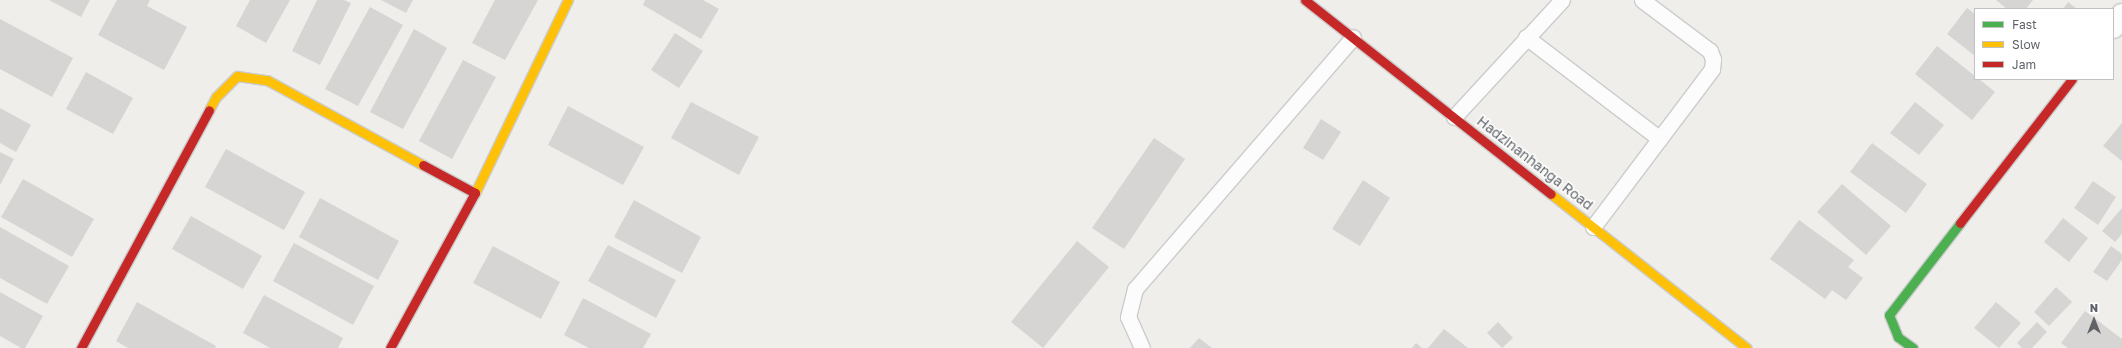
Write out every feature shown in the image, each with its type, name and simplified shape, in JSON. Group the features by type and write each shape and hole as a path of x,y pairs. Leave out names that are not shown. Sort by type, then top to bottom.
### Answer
{"street":[{"path":"390,348 475,193 568,0"},
{"name":"Hadzinanhanga Road","path":"1305,0 1747,348"},
{"path":"2114,26 2122,15"},
{"path":"81,348 216,97 238,76 267,80 475,193"},
{"path":"1913,348 1898,337 1889,315 2071,80"}],"lane":[{"path":"1454,117 1526,37 1562,0"},
{"path":"1593,227 1712,69 1713,59 1710,51 1642,0"},
{"path":"1142,348 1128,317 1135,289 1353,37"},
{"path":"1526,37 1660,139"}],"building":[{"path":"49,0 90,0 81,17"},
{"path":"117,0 150,0 147,6 187,27 164,70 98,35"},
{"path":"250,0 290,0 266,43 236,26"},
{"path":"317,0 344,0 351,3 320,65 292,51"},
{"path":"381,0 413,0 406,13"},
{"path":"495,0 538,0 505,60 472,43"},
{"path":"645,0 703,0 719,9 701,39 643,5"},
{"path":"1996,0 2033,0 2027,8 2006,8"},
{"path":"2068,2 2076,8 2064,8"},
{"path":"370,7 403,25 358,106 325,89"},
{"path":"1967,8 1974,13 1974,55 1947,34"},
{"path":"0,19 73,58 52,97 0,69"},
{"path":"414,29 447,48 403,129 370,112"},
{"path":"675,33 703,51 679,88 651,70"},
{"path":"1937,46 1974,75 1974,80 1980,80 1995,92 1972,120 1915,74"},
{"path":"463,60 496,77 452,159 419,141"},
{"path":"86,72 133,98 113,134 66,109"},
{"path":"691,102 759,137 739,175 671,138"},
{"path":"1915,102 1944,125 1919,155 1890,133"},
{"path":"568,106 644,147 623,185 548,145"},
{"path":"0,108 31,125 16,152 0,143"},
{"path":"1321,119 1341,132 1323,160 1303,148"},
{"path":"2122,123 2122,161 2103,146"},
{"path":"1154,138 1185,159 1124,249 1092,228"},
{"path":"1872,143 1927,184 1906,213 1850,172"},
{"path":"226,149 305,192 284,230 205,187"},
{"path":"0,152 14,159 0,185"},
{"path":"23,179 94,219 72,257 1,217"},
{"path":"1363,180 1390,198 1360,246 1332,229"},
{"path":"2093,181 2116,197 2098,225 2074,208"},
{"path":"1842,184 1891,226 1866,255 1817,212"},
{"path":"320,198 399,241 378,280 299,237"},
{"path":"634,200 701,237 682,273 614,237"},
{"path":"2122,208 2122,234 2115,242 2102,231"},
{"path":"191,216 262,256 243,289 172,249"},
{"path":"2063,218 2088,238 2069,262 2044,242"},
{"path":"1799,220 1854,260 1848,267 1863,278 1846,300 1832,290 1825,299 1770,259"},
{"path":"0,227 69,266 47,304 0,278"},
{"path":"1077,241 1109,267 1043,348 1011,322"},
{"path":"294,243 374,286 353,325 273,281"},
{"path":"608,245 676,280 656,318 588,281"},
{"path":"493,246 560,282 541,319 473,283"},
{"path":"2111,246 2122,254 2122,260 2107,281 2093,272"},
{"path":"2056,287 2072,302 2049,326 2034,312"},
{"path":"0,292 43,316 25,348 21,348 0,336"},
{"path":"264,295 343,338 338,348 270,348 243,333"},
{"path":"583,298 651,334 643,348 589,348 564,335"},
{"path":"137,302 216,346 215,348 128,348 116,341"},
{"path":"1996,302 2021,323 1999,348 1974,328"},
{"path":"2085,311 2122,339 2122,348 2068,348 2061,343"},
{"path":"1498,322 1513,338 1502,348 1487,333"},
{"path":"2037,322 2047,332 2032,348 2022,348 2017,343"},
{"path":"1444,329 1468,348 1428,348"},
{"path":"1199,338 1212,348 1190,348"},
{"path":"1416,343 1422,348 1412,348"}],"traffic: fast":[{"path":"1913,348 1898,337 1889,315 1960,223"}],"traffic: slow":[{"path":"475,193 568,0"},
{"path":"209,110 216,97 237,76 267,80 423,165"},
{"path":"1551,194 1747,348"}],"traffic: jam":[{"path":"1305,0 1551,194"},
{"path":"1960,223 2071,80"},
{"path":"81,348 209,110"},
{"path":"390,348 475,193 423,165"}]}
